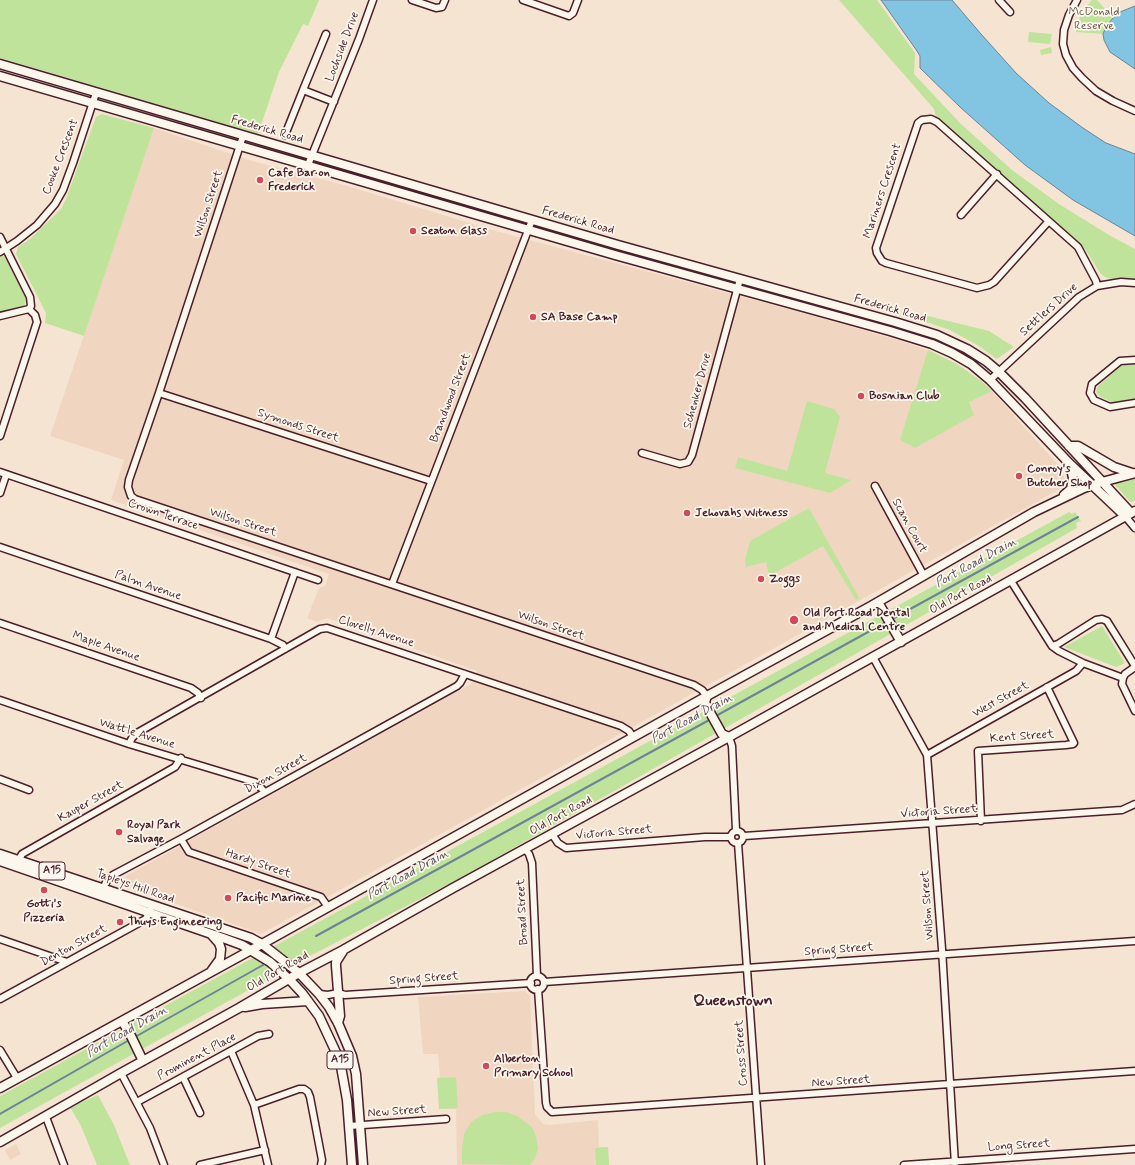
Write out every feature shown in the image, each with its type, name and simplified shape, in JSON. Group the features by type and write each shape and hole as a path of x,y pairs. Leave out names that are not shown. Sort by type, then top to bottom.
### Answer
{"main road":[{"name":"Frederick Road","path":"0,64 532,220 927,331 967,349 999,372 1025,398 1129,513"},
{"name":"Frederick Road","path":"0,77 932,344 971,364 990,380 1092,486 1129,513"},
{"path":"1069,446 1078,446 1114,467 1134,473"},
{"path":"1059,500 1071,488 1073,478 1070,464"},
{"path":"0,1088 878,602 1007,527 1059,500 1102,482 1134,473"},
{"name":"Old Port Road","path":"0,1142 299,973 1010,581 1129,513 1135,504"},
{"path":"878,602 901,642"},
{"path":"707,696 705,702 707,707 721,732 729,737"},
{"name":"Tapleys Hill Road","path":"0,854 17,863 150,909 242,945 250,950"},
{"name":"Tapleys Hill Road","path":"0,861 17,863"},
{"name":"Tapleys Hill Road","path":"150,909 251,938 262,944"},
{"path":"208,973 216,965 221,954 219,943 211,934"},
{"name":"A15","path":"262,944 299,973 329,1006 338,1023 352,1056 356,1074 363,1165"},
{"name":"A15","path":"250,950 270,962 289,979 308,1001 326,1029 340,1060 345,1086 352,1165"},
{"path":"338,1023 340,1016 336,962 343,950"},
{"path":"239,1008 262,1004 308,1001"},
{"path":"122,1021 144,1061"}],"street":[{"name":"Lochside Drive","path":"308,165 359,39 373,0"},
{"path":"412,0 436,8 442,6 445,0"},
{"path":"523,0 569,16 573,13 578,0"},
{"path":"999,0 1010,12"},
{"path":"1077,0 1069,15 1064,30 1063,44 1066,55 1073,68 1096,91 1135,111"},
{"name":"Lochside Drive","path":"285,134 326,34"},
{"name":"Lochside Drive","path":"303,90 334,102"},
{"name":"Cooke Crescent","path":"3,250 37,225 55,204 73,163 96,93"},
{"name":"Mariners Crescent","path":"1048,222 994,282 989,286 977,288 886,263 879,257 876,248 918,123 922,120 931,119 937,122 997,174 1048,222 1078,247 1096,281 1097,286"},
{"name":"Wilson Street","path":"243,136 129,480 128,487 131,496 135,499 694,686 702,690 707,696"},
{"path":"962,215 997,174"},
{"name":"Brandwood Street","path":"392,584 532,220"},
{"path":"0,237 3,250 30,298 31,306 29,309"},
{"name":"Schenker Drive","path":"642,453 680,464 688,462 692,456 740,279"},
{"name":"Settlers Drive","path":"990,380 1079,296 1097,286 1121,282 1135,283"},
{"path":"0,316 29,309"},
{"path":"0,436 37,322 35,315 29,309"},
{"path":"1135,360 1120,361 1092,384 1090,393 1094,400 1110,407 1135,403"},
{"name":"Symonds Street","path":"159,393 431,481"},
{"path":"0,493 3,474"},
{"name":"Crown Terrace","path":"3,474 318,580"},
{"name":"Scan Court","path":"875,486 924,576"},
{"path":"1129,513 1135,528"},
{"name":"Palm Avenue","path":"0,547 272,639 283,645 285,649"},
{"path":"272,639 295,572"},
{"path":"1010,581 1052,646 1083,663 1122,678"},
{"path":"1052,646 1058,644 1096,620 1102,619 1106,621 1135,666 1122,678 1122,684 1135,711"},
{"name":"Maple Avenue","path":"0,624 191,688 198,693 201,698"},
{"name":"Clovelly Avenue","path":"129,744 137,733 320,629 327,628 621,726 628,731 633,738"},
{"name":"Wilson Street","path":"873,657 927,755 943,954 955,1163"},
{"name":"West Street","path":"927,755 1076,671 1083,663"},
{"name":"Dixon Street","path":"102,892 106,882 113,875 457,686 465,674"},
{"name":"Kent Street","path":"981,820 978,751 1066,745 1074,742 1047,687"},
{"name":"Wattle Avenue","path":"0,700 129,744 181,758 255,782 265,792"},
{"path":"729,737 732,746 736,830 732,833 731,837 734,842 738,843 742,841 744,836 742,832 736,830"},
{"name":"Kauper Street","path":"17,863 22,854 175,767 181,758"},
{"path":"0,779 29,790"},
{"name":"Victoria Street","path":"744,836 1122,810 1135,804"},
{"name":"Victoria Street","path":"552,834 558,843 566,848 705,837 731,837"},
{"name":"Hardy Street","path":"181,839 190,852 321,897 328,907"},
{"name":"Cross Street","path":"738,843 761,1165"},
{"name":"Broad Street","path":"526,849 532,863 538,976"},
{"name":"Denton Street","path":"0,999 146,919 150,909"},
{"path":"0,939 67,962"},
{"name":"Spring Street","path":"544,982 1135,942"},
{"path":"538,976 542,978 544,982 543,987 538,989 534,988 530,983 532,978 538,976"},
{"name":"Spring Street","path":"319,994 328,996 338,993 345,995 530,983"},
{"name":"New Street","path":"538,989 546,1107 555,1112 1135,1071"},
{"name":"Prominent Place","path":"137,1102 258,1036 269,1034"},
{"path":"0,1050 17,1078"},
{"path":"231,1051 254,1105 268,1165"},
{"path":"121,1073 150,1128 164,1165"},
{"path":"183,1077 200,1112"},
{"path":"254,1105 299,1089 304,1089 308,1092 312,1104 322,1160 321,1165"},
{"path":"46,1117 64,1165"},
{"name":"New Street","path":"349,1126 446,1119"},
{"name":"Long Street","path":"904,1165 955,1163 1135,1149"},
{"path":"200,1165 265,1150"}],"shaded area":[{"path":"154,128 249,160 344,185 496,231 810,315 898,340 927,350 957,364 992,391 1060,467 1066,482 1058,490 261,934 115,882 471,684 477,671 327,618 317,622 307,618 319,588 325,586 329,574 111,500 124,460 50,436"},
{"name":"Alberton Primary School","path":"525,991 530,996 535,1114 543,1124 550,1125 598,1120 599,1147 608,1147 609,1165 457,1165 456,1109 439,1109 437,1078 440,1078 438,1054 423,1054 418,997"},
{"path":"16,1144 21,1154 10,1160 5,1150"}],"green space":[{"path":"0,0 319,0 308,26 303,24 279,72 258,134 0,58"},
{"path":"839,0 877,0 915,53 914,74 961,124 1012,170 1059,204 1109,235 1135,249 1135,280 1125,278 1111,279 1100,273 1085,249 936,117 934,109"},
{"name":"McDonald Reserve","path":"1092,0 1097,0 1113,18 1103,34 1076,32 1076,27 1082,12"},
{"path":"1029,32 1052,34 1050,44 1028,42"},
{"path":"1051,47 1052,53 1041,55 1040,50"},
{"path":"102,114 154,128 84,336 45,323 46,313 16,254 18,247 30,239 61,209 96,117"},
{"path":"0,256 5,257 26,299 24,307 0,312"},
{"path":"916,313 989,331 1014,347 997,359 979,346 950,330 914,318"},
{"path":"928,350 957,364 992,391 969,402 974,415 915,448 900,440"},
{"path":"1135,364 1135,400 1112,402 1101,397 1096,392 1098,386 1121,366"},
{"path":"807,401 834,409 840,417 825,473 851,480 830,493 735,468 738,457 787,471"},
{"path":"1135,477 1135,501 1130,502 1113,482"},
{"path":"809,508 856,592 859,598 856,600 823,546 769,576 766,562 746,567 745,560 750,541"},
{"path":"1069,512 1072,514 1075,512 1081,521 1076,523 1077,528 468,874 308,957 0,1128 0,1096"},
{"path":"1102,626 1125,663 1116,667 1064,647"},
{"path":"456,1077 458,1108 439,1109 437,1078"},
{"path":"98,1095 114,1125 130,1165 97,1165 81,1126 70,1107"},
{"path":"495,1112 507,1112 517,1116 532,1127 536,1136 538,1148 535,1159 530,1165 462,1164 464,1134 471,1122 482,1115"},
{"path":"608,1147 609,1165 596,1165 595,1148"}],"water":[{"path":"881,0 952,0 1016,73 1049,103 1106,143 1135,154 1135,236 1073,200 1025,165 960,107 920,68 920,56"},
{"path":"1135,6 1135,69 1110,52 1104,40 1103,34 1113,18 1120,12"}],"waterway":[{"name":"Port Road Drain","path":"892,619 1078,517"},
{"name":"Port Road Drain","path":"714,717 888,621"},
{"name":"Port Road Drain","path":"316,936 711,719"},
{"name":"Port Road Drain","path":"135,1037 263,965"},
{"name":"Port Road Drain","path":"0,1114 131,1039"}],"place":[{"name":"Cafe Bar on Frederick","path":"260,180"},
{"name":"Seaton Glass","path":"413,231"},
{"name":"SA Base Camp","path":"533,317"},
{"name":"Bosnian Club","path":"861,396"},
{"name":"Conroy's Butcher Shop","path":"1019,476"},
{"name":"Jehovahs Witness","path":"687,513"},
{"name":"Zoggs","path":"761,579"},
{"name":"Old Port Road Dental and Medical Centre","path":"794,620"},
{"name":"Royal Park Salvage","path":"119,832"},
{"name":"Gotti's Pizzeria","path":"44,890"},
{"name":"Pacific Marine","path":"228,898"},
{"name":"Thuys Engineering","path":"120,922"},
{"name":"Alberton Primary School","path":"486,1066"}],"district":[{"name":"Queenstown","path":"733,1002"}]}
